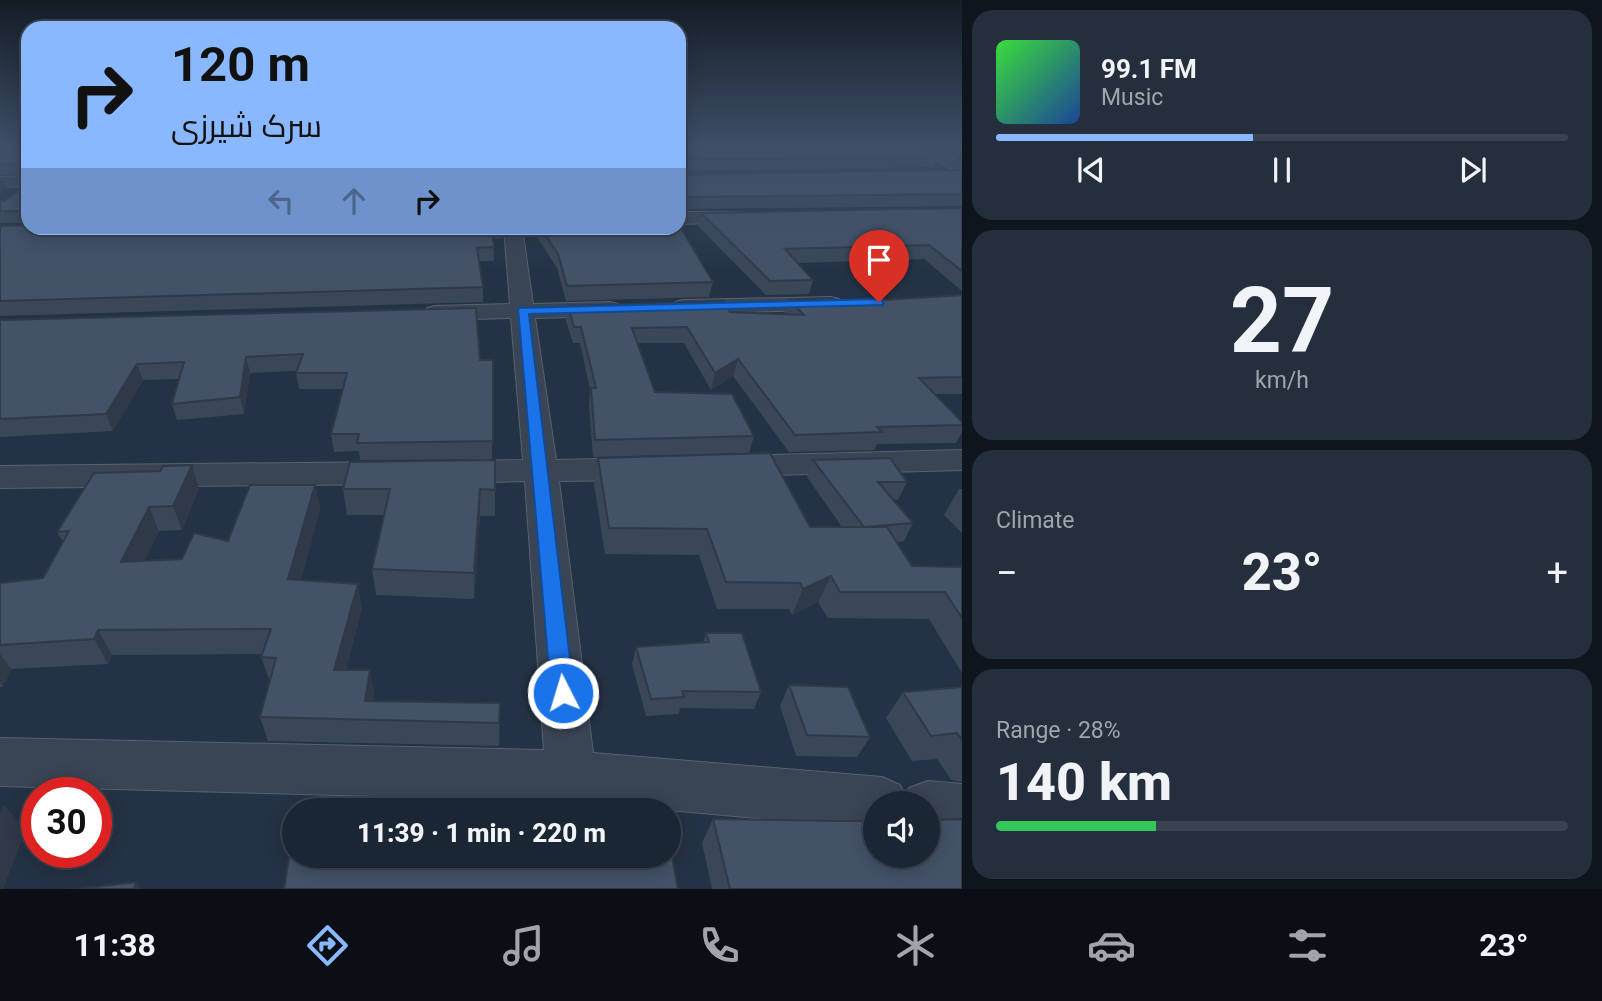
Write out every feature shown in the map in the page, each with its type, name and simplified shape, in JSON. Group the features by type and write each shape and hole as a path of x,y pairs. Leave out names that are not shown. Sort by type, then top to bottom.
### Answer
{"street":[{"path":"686,219 760,217"},
{"path":"514,235 541,471 571,776"},
{"path":"660,308 852,303"},
{"path":"413,314 632,308"},
{"path":"704,467 961,460"},
{"path":"0,477 663,468"},
{"path":"0,762 571,776 863,801"},
{"path":"940,808 961,810"}],"building":[{"path":"686,187 962,187 962,194 686,197"},
{"path":"21,189 21,211 0,211 0,201"},
{"path":"962,208 962,271 929,245 785,249 813,280 770,281 701,213"},
{"path":"21,225 21,235 493,235 494,247 477,248 483,287 0,301 0,226"},
{"path":"546,235 685,235 713,282 567,286 558,254"},
{"path":"962,295 962,377 919,378 962,425 877,427 882,432 795,435 738,359 715,373 687,327 632,328 655,392 732,394 754,436 595,440 591,388 596,388 581,327 574,327 568,306 724,301 730,312 804,315 789,300 832,298 837,303"},
{"path":"476,308 480,360 493,360 493,441 357,443 359,434 331,434 347,373 296,373 303,354 246,357 240,397 172,404 184,362 137,364 106,414 0,419 0,320"},
{"path":"770,453 810,527 887,527 912,566 962,567 962,618 945,592 840,592 831,576 803,589 800,583 726,582 707,529 609,528 598,458"},
{"path":"890,458 907,482 878,482 913,523 864,527 813,460"},
{"path":"495,460 495,490 480,489 474,573 372,569 390,489 343,489 350,462"},
{"path":"192,465 173,506 149,507 121,562 182,559 194,533 228,541 250,485 315,485 288,579 358,584 334,670 370,670 365,701 500,703 499,723 260,717 276,658 261,657 271,629 98,630 94,639 0,645 0,583 43,578 69,531 57,532 94,473 160,471 163,466"},
{"path":"706,633 742,633 761,692 682,691 684,697 651,699 636,647 709,642"},
{"path":"789,685 848,687 870,737 807,735"},
{"path":"962,687 962,740 957,733 931,736 903,692"},
{"path":"713,819 863,821 863,868 940,868 940,820 962,819 962,889 730,889"},
{"path":"287,868 674,868 678,889 284,889"},
{"path":"136,882 134,889 79,889"}],"route":[{"path":"563,693 523,311 879,302"}]}
